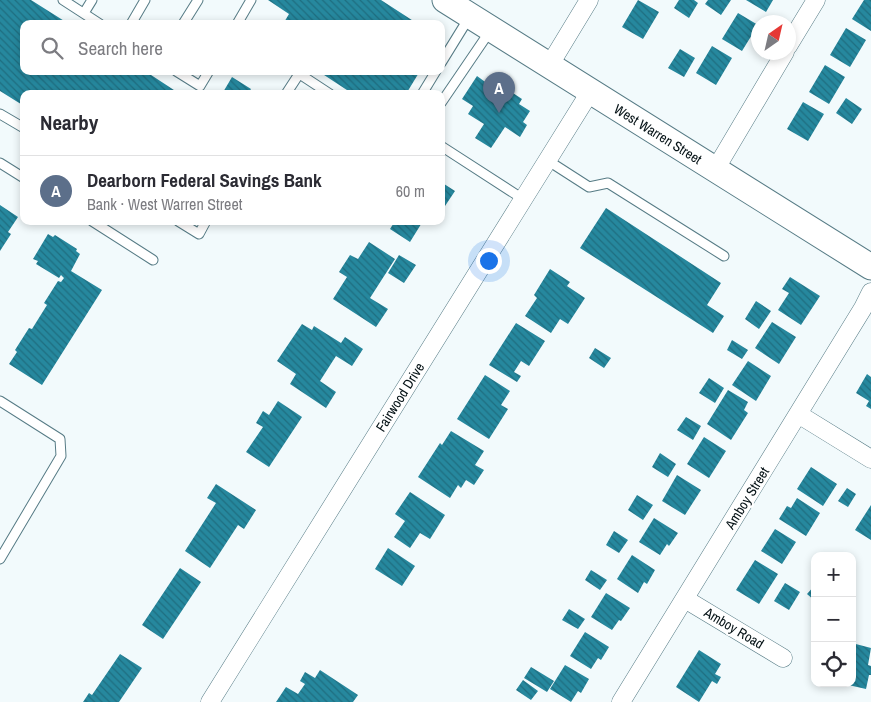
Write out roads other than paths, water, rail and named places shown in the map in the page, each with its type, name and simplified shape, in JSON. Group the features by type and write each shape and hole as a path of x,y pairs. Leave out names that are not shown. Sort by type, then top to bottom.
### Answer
{"main road":[{"name":"West Warren Street","path":"445,0 871,267"}],"street":[{"path":"549,66 589,0"},
{"path":"796,33 816,0"},
{"path":"715,170 780,60"},
{"name":"Fairwood Drive","path":"210,702 590,92"},
{"name":"Amboy Street","path":"621,702 871,292"},
{"path":"798,414 871,459"},
{"name":"Amboy Road","path":"685,599 783,658"}],"lane":[{"path":"63,0 94,20"},
{"path":"84,13 92,0"},
{"path":"133,20 145,0"},
{"path":"186,20 198,0"},
{"path":"239,20 251,0"},
{"path":"445,57 470,16"},
{"path":"445,97 491,29"},
{"path":"182,75 200,86 207,75"},
{"path":"288,90 296,75"},
{"path":"302,75 324,90"},
{"path":"424,90 434,75"},
{"path":"0,114 20,126"},
{"path":"445,149 523,199"},
{"path":"547,160 588,187 608,183 724,256"},
{"path":"0,163 20,176"},
{"path":"98,225 153,260"},
{"path":"184,225 199,234 204,225"},
{"path":"0,401 60,439 61,456 0,559"}],"place":[{"name":"Dearborn Federal Savings Bank","path":"499,113"}]}
